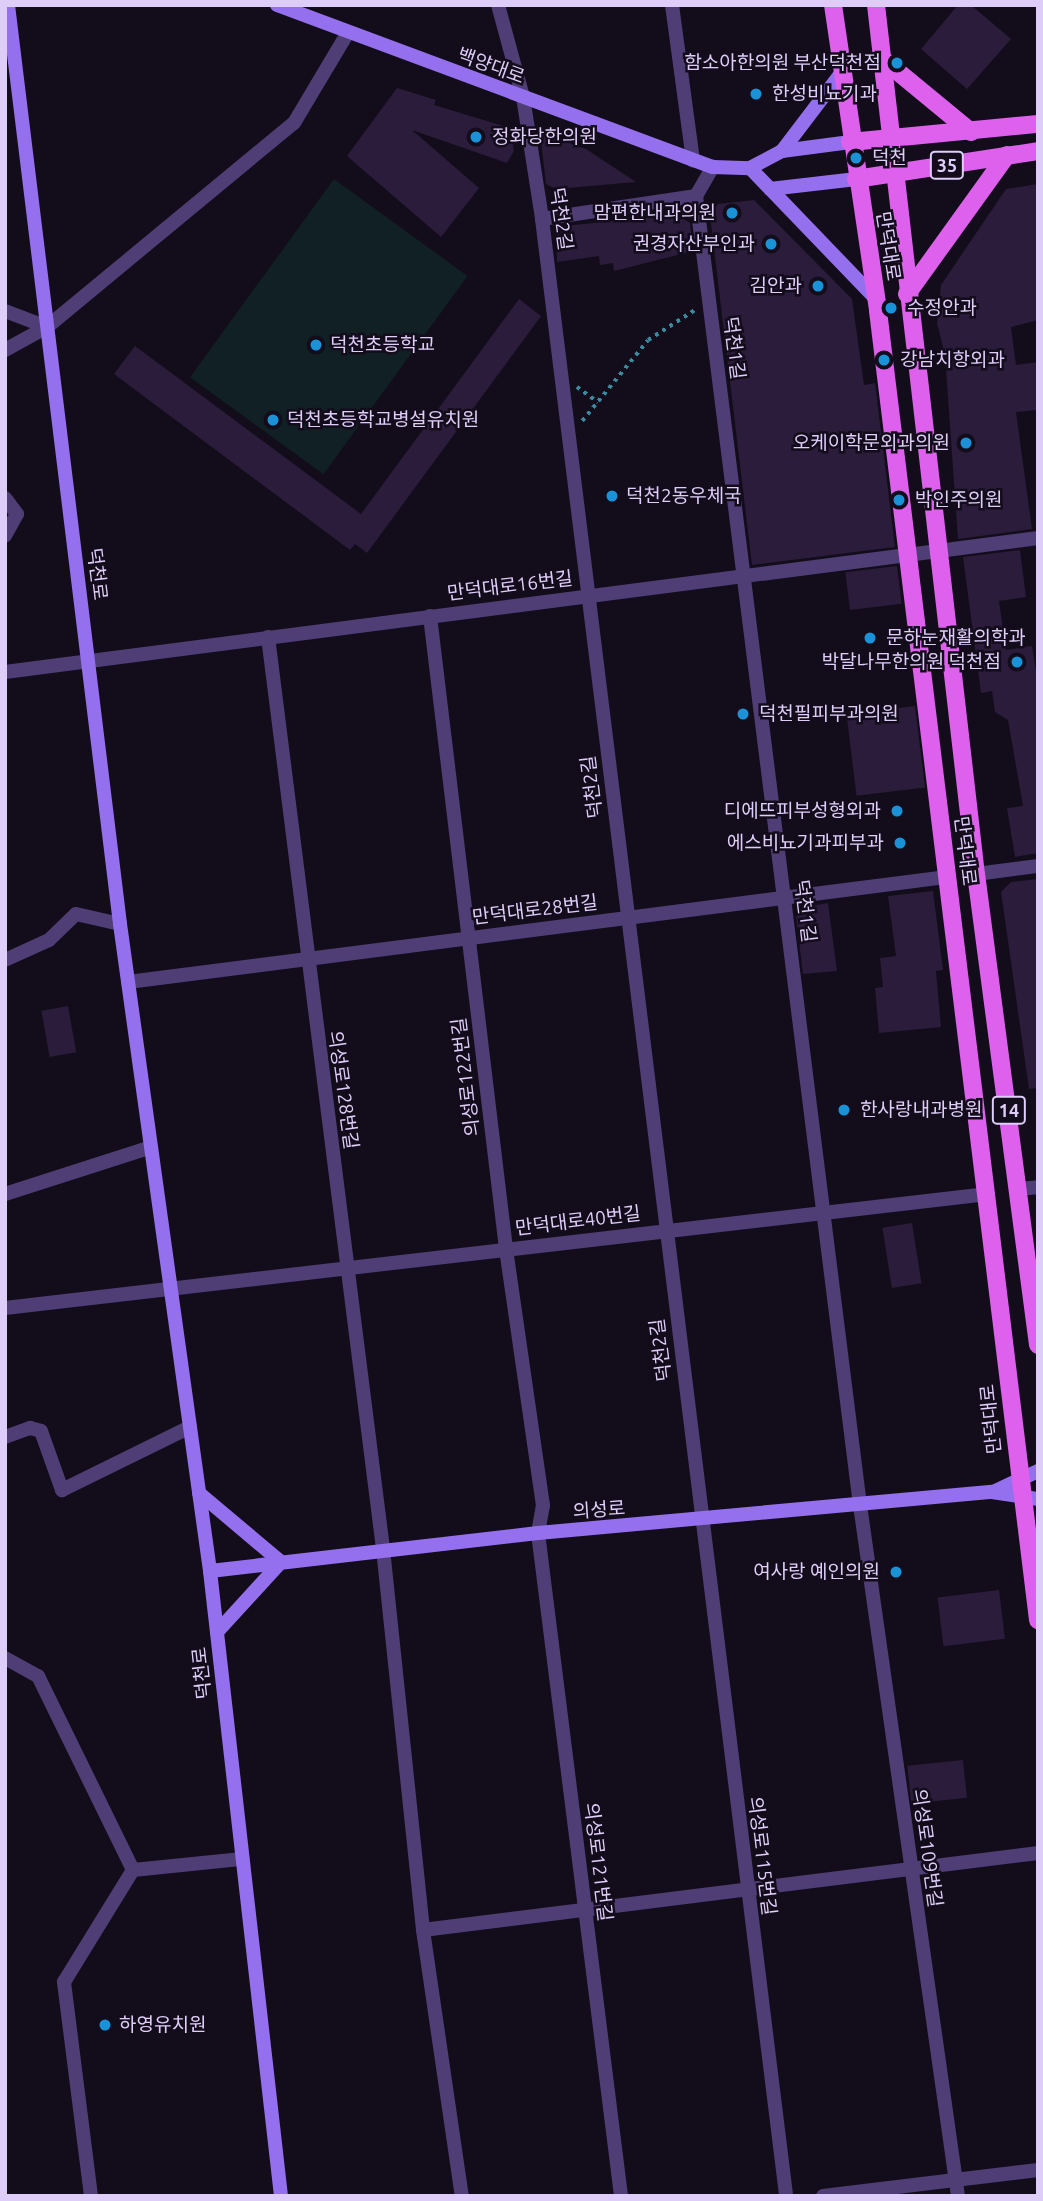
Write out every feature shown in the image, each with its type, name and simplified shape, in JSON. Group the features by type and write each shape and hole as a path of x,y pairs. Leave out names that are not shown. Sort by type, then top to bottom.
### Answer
{"main road":[{"name":"덕천로","path":"8,5 120,924 174,1288 210,1572 281,2196"},
{"name":"백양대로","path":"276,5 347,34 713,167 750,168 782,151 850,142"},
{"name":"만덕대로","path":"833,5 850,142 876,299 1026,1492 1038,1620"},
{"name":"만덕대로","path":"876,5 889,138 976,874 1029,1188 1038,1345"},
{"path":"880,57 971,132"},
{"path":"782,151 842,72"},
{"name":"35","path":"971,132 1038,124"},
{"path":"850,142 971,132"},
{"name":"35","path":"856,179 1038,151"},
{"path":"907,294 1007,155"},
{"path":"750,168 876,299"},
{"path":"770,189 856,179"},
{"name":"의성로","path":"210,1572 383,1549 538,1533 701,1522 992,1492 1026,1492 1038,1471"},
{"path":"199,1493 281,1562 217,1632"}],"street":[{"name":"덕천2길","path":"499,5 523,97 542,219 701,1522"},
{"path":"672,5 694,161"},
{"path":"5,350 47,327 294,123 347,34"},
{"path":"542,219 696,196 713,167"},
{"name":"덕천1길","path":"696,196 860,1505"},
{"path":"5,311 47,327"},
{"path":"5,498 17,514 5,536"},
{"name":"만덕대로16번길","path":"5,671 1038,538"},
{"name":"의성로122번길","path":"430,616 506,1249 543,1505 538,1533"},
{"name":"의성로128번길","path":"268,637 306,959 383,1549 423,1930 462,2196"},
{"path":"976,874 1038,866"},
{"name":"만덕대로28번길","path":"128,982 947,877"},
{"path":"5,960 49,940 76,914 120,924"},
{"path":"5,1194 151,1147"},
{"name":"만덕대로40번길","path":"5,1308 987,1194"},
{"path":"5,1437 30,1428 41,1431 62,1490 190,1427"},
{"name":"의성로109번길","path":"860,1505 957,2188"},
{"name":"의성로115번길","path":"701,1522 786,2196"},
{"name":"의성로121번길","path":"538,1533 621,2196"},
{"path":"5,1658 38,1676 133,1870"},
{"path":"423,1930 1038,1853"},
{"path":"133,1870 242,1859"},
{"path":"91,2196 64,1982 133,1870"},
{"path":"823,2196 957,2188 1038,2170"}],"path":[{"path":"567,424 583,421 649,340 709,302"}],"shaded area":[{"path":"334,179 467,276 323,474 190,377"}],"building":[{"path":"958,5 971,5 1011,39 967,89 921,49"},
{"path":"397,88 436,100 434,105 510,128 514,151 507,163 412,130 479,188 441,237 347,156"},
{"path":"540,133 586,149 636,182 556,189 546,184"},
{"path":"1038,184 1038,320 1011,327 1016,365 1038,362 1038,410 1016,412 1032,529 958,539 945,355 937,323 941,285 1006,189"},
{"path":"754,200 852,299 864,385 875,383 895,547 752,565 710,215 718,204"},
{"path":"676,214 690,223 693,251 614,271 613,263 600,265 599,256 557,262 556,227"},
{"path":"519,299 541,316 367,553 355,544 350,550 114,374 135,346 361,514"},
{"path":"1020,550 1026,597 999,601 1006,650 1032,646 1038,684 1038,853 1015,857 1007,808 1023,806 1008,720 995,712 992,691 981,693 963,557"},
{"path":"897,566 902,604 850,610 845,572"},
{"path":"915,706 925,787 857,796 847,714"},
{"path":"1038,879 1038,1088 1029,1089 1001,892 1011,882"},
{"path":"933,891 943,970 936,971 941,1027 879,1033 875,988 883,987 880,958 896,956 888,896"},
{"path":"828,903 837,971 803,974 796,916 800,908"},
{"path":"68,1006 76,1052 50,1057 41,1011"},
{"path":"912,1223 922,1283 892,1288 882,1228"},
{"path":"999,1590 1005,1639 943,1646 937,1598"},
{"path":"963,1760 967,1798 911,1804 907,1766"}],"place":[{"name":"함소아한의원 부산덕천점","path":"897,63"},
{"name":"한성비뇨기과","path":"756,94"},
{"name":"정화당한의원","path":"476,137"},
{"name":"덕천","path":"856,158"},
{"name":"맘편한내과의원","path":"732,213"},
{"name":"권경자산부인과","path":"771,244"},
{"name":"김안과","path":"818,286"},
{"name":"수정안과","path":"891,308"},
{"name":"덕천초등학교","path":"316,345"},
{"name":"강남치항외과","path":"884,360"},
{"name":"덕천초등학교병설유치원","path":"273,420"},
{"name":"오케이학문외과의원","path":"966,443"},
{"name":"덕천2동우체국","path":"612,496"},
{"name":"박인주의원","path":"899,500"},
{"name":"문하눈재활의학과","path":"870,638"},
{"name":"박달나무한의원 덕천점","path":"1017,662"},
{"name":"덕천필피부과의원","path":"743,714"},
{"name":"디에뜨피부성형외과","path":"897,811"},
{"name":"에스비뇨기과피부과","path":"900,843"},
{"name":"한사랑내과병원","path":"844,1110"},
{"name":"여사랑 예인의원","path":"896,1572"},
{"name":"하영유치원","path":"105,2025"}]}
